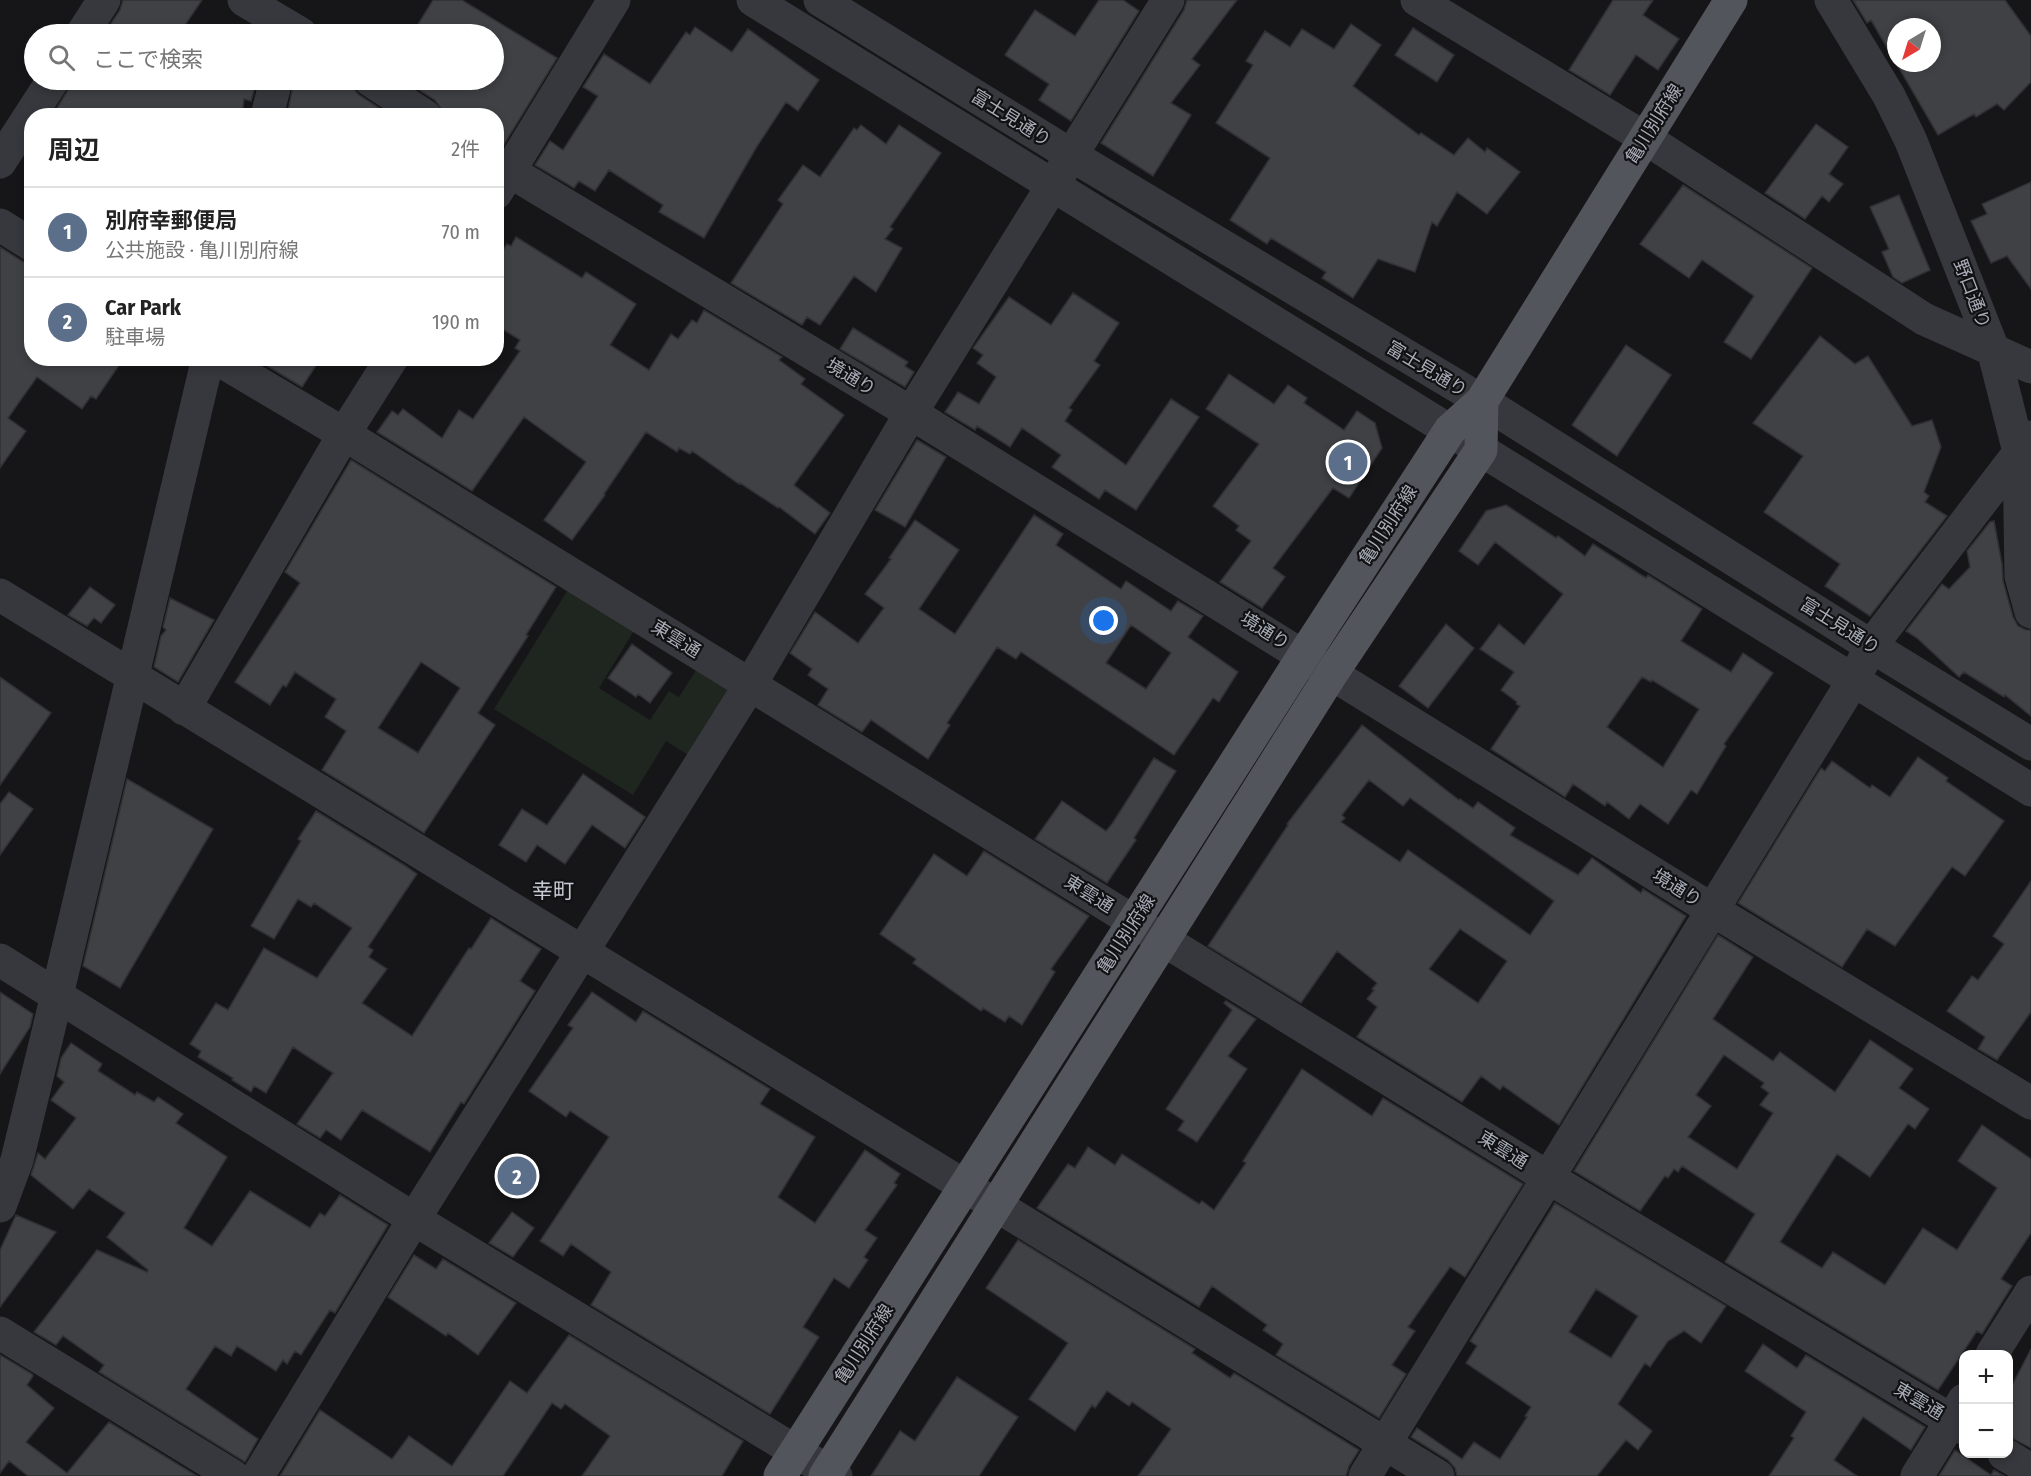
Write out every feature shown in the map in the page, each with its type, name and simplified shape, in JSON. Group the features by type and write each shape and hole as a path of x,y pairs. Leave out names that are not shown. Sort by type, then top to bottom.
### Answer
{"main road":[{"name":"亀川別府線","path":"788,1464 1450,430 1482,401 1731,0"},
{"path":"1481,450 1482,401"},
{"name":"亀川別府線","path":"830,1474 1332,673 1481,450"}],"street":[{"path":"88,24 104,0"},
{"path":"244,0 293,24"},
{"path":"504,171 614,0"},
{"name":"富士見通り","path":"753,0 2031,790"},
{"name":"富士見通り","path":"820,0 1071,155 1482,401 2031,744"},
{"path":"258,1476 414,1219 750,685 911,413 1168,0"},
{"path":"1417,0 1645,138 1924,319 2031,367"},
{"name":"野口通り","path":"1831,0 1889,96 1911,141 1993,349 2025,445 2021,576 2031,612"},
{"path":"35,108 47,90"},
{"path":"269,108 274,90"},
{"path":"385,90 413,108"},
{"path":"0,162 24,125"},
{"name":"境通り","path":"504,178 911,413 1711,909 2031,1103"},
{"path":"0,225 24,239"},
{"path":"0,1206 17,1160 134,678 206,366"},
{"name":"東雲通","path":"229,366 1549,1178 1959,1416"},
{"path":"184,709 344,435 387,366"},
{"path":"1365,1476 1853,681 1871,646 2025,445"},
{"path":"0,595 1438,1476"},
{"path":"0,960 414,1219 788,1464 830,1474"},
{"path":"1995,1350 2031,1292"},
{"path":"0,1333 234,1476"},
{"path":"1917,1476 1959,1416"},
{"path":"2011,1458 2031,1470"}],"shaded area":[{"path":"569,588 635,629 599,688 650,720 669,691 679,697 698,667 731,687 688,755 666,741 633,795 494,709"}],"building":[{"path":"123,0 202,0 186,24 111,24 120,10"},
{"path":"433,0 462,0 501,24 418,24"},
{"path":"1099,0 1123,0 1139,11 1071,121 1039,100 1049,84 1005,55 1035,10 1075,36"},
{"path":"1187,0 1237,0 1192,59 1200,65 1171,103 1191,115 1153,176 1101,143 1184,10"},
{"path":"1613,0 1653,0 1643,15 1679,39 1658,70 1636,55 1610,95 1569,70"},
{"path":"1853,0 2005,0 2031,36 2031,82 2004,110 1997,104 1976,117 1974,114 1938,135 1901,72 1941,72 1941,18 1887,18 1887,48 1871,20 1867,23"},
{"path":"1351,24 1381,45 1353,86 1419,135 1421,133 1454,155 1468,138 1485,152 1487,148 1520,172 1487,214 1457,192 1437,226 1432,222 1415,272 1378,259 1353,298 1322,278 1326,272 1271,238 1267,244 1230,220 1270,158 1216,123 1253,65 1246,61 1265,31 1290,47 1302,29 1334,49"},
{"path":"504,26 557,58 504,144 504,108 441,108 435,100 419,90 504,90"},
{"path":"695,27 732,52 748,29 819,80 798,111 786,102 756,148 704,238 659,212 663,205 609,170 595,191 579,181 574,188 535,165 550,141 563,150 598,96 583,87 604,54 650,84 686,32 690,35"},
{"path":"1413,28 1454,55 1437,82 1395,55"},
{"path":"68,90 254,90 251,101 244,99 243,108 57,108"},
{"path":"292,90 355,90 379,108 289,108"},
{"path":"1816,124 1848,147 1829,174 1843,184 1829,202 1822,196 1805,219 1765,193"},
{"path":"861,125 886,144 899,125 941,153 890,227 893,229 885,239 902,248 876,292 854,276 820,325 807,317 802,325 731,283 783,204 778,200 803,165 820,177 854,128 857,130"},
{"path":"2031,182 2031,289 2007,256 1991,263 1971,221 1987,214 1982,204"},
{"path":"1683,185 1812,268 1751,359 1724,342 1754,296 1702,260 1689,278 1640,244"},
{"path":"1899,195 1930,270 1902,283 1893,277 1882,252 1889,249 1870,207"},
{"path":"516,237 582,278 586,272 636,304 610,345 649,370 671,334 678,339 692,320 697,323 704,310 782,357 779,360 805,379 801,384 844,415 794,485 830,513 815,534 779,507 739,484 692,451 690,454 679,448 677,452 646,432 572,540 544,520 586,462 524,417 472,491 377,432 392,411 398,415 403,409 442,438 459,410 473,419 520,351 515,348 520,340 504,330 504,248 507,244 511,246"},
{"path":"0,247 24,262 24,366 119,366 96,399 91,396 82,409 37,377 8,418 26,431 0,468"},
{"path":"1073,293 1119,323 1094,361 1100,365 1069,408 1072,410 1065,421 1126,465 1171,399 1199,417 1136,510 1105,490 1099,499 1052,467 1061,455 1022,428 1010,447 977,426 975,430 945,412 958,392 979,404 996,377 977,363 983,355 973,348 1009,297 1051,325"},
{"path":"853,328 908,362 905,366 914,372 905,387 840,349"},
{"path":"1820,336 1855,364 1868,356 1912,426 1932,420 1941,447 1924,492 1929,496 1925,502 1947,516 1870,616 1825,586 1840,564 1764,512 1803,456 1753,423"},
{"path":"1626,345 1671,375 1617,456 1572,425"},
{"path":"267,366 316,366 302,387"},
{"path":"1229,374 1274,404 1288,385 1307,398 1304,403 1344,430 1357,411 1375,423 1382,448 1349,498 1333,488 1273,568 1285,577 1262,608 1220,582 1251,541 1236,530 1239,526 1213,506 1259,444 1206,409"},
{"path":"917,440 946,457 905,527 875,510"},
{"path":"351,460 556,587 526,635 528,636 478,713 495,725 424,833 322,770 346,731 325,717 336,699 295,672 286,687 283,685 270,705 235,682 300,583 285,572","holes":["421,662 460,688 418,753 378,728"]},
{"path":"1506,505 1556,538 1558,536 1585,556 1593,544 1646,578 1648,575 1702,609 1681,641 1731,672 1743,653 1773,673 1724,744 1726,746 1697,794 1691,790 1668,824 1640,804 1629,819 1607,802 1605,806 1573,784 1565,797 1491,749 1520,706 1501,690 1514,672 1480,649 1499,624 1524,645 1563,594 1495,542 1478,565 1459,551 1486,511","holes":["1642,677 1651,682 1652,680 1699,709 1663,767 1607,727"]},
{"path":"1034,515 1063,534 1056,545 1121,589 1126,581 1171,611 1178,601 1203,616 1188,637 1238,672 1219,702 1213,698 1174,755 1021,652 1016,659 997,647 947,723 950,725 928,759 871,720 862,732 818,705 828,689 808,675 812,669 790,653 815,612 858,643 884,608 865,594 891,559 889,558 915,520 959,550 919,609 955,634","holes":["1131,625 1171,653 1146,689 1106,663"]},
{"path":"1994,521 2003,581 2013,617 2018,626 2031,630 2031,716 2005,695 2004,697 1964,672 1959,677 1917,638 1906,631 1942,584 1949,589 1970,567 1967,551 1990,522"},
{"path":"90,587 115,605 101,623 94,618 87,626 68,615"},
{"path":"170,598 214,620 178,682 154,667 161,636 166,630 163,627"},
{"path":"1446,624 1474,648 1428,708 1399,686"},
{"path":"632,644 672,673 650,703 638,694 636,697 608,678"},
{"path":"0,677 51,713 0,785"},
{"path":"1362,725 1459,800 1473,808 1478,802 1515,828 1510,835 1578,875 1592,858 1641,893 1643,889 1686,916 1559,1125 1503,1086 1500,1090 1481,1076 1462,1102 1357,1037 1377,1007 1367,999 1377,983 1337,951 1301,1003 1208,946 1287,824","holes":["1369,780 1403,806 1410,798 1554,901 1530,935 1408,850 1400,862 1341,822 1345,818 1342,815","1460,929 1507,961 1478,1003 1429,969"]},
{"path":"1918,757 1948,778 1946,781 2004,821 1965,876 1952,867 1895,946 1867,929 1842,967 1738,903 1821,768 1825,771 1832,761 1870,788 1872,785 1890,797"},
{"path":"1154,758 1176,771 1134,838 1136,840 1107,883 1035,839 1062,801 1106,831"},
{"path":"583,774 645,817 625,848 592,825 565,864 537,845 526,862 499,845 522,809 547,825"},
{"path":"127,779 213,829 120,988 83,966"},
{"path":"9,792 33,809 0,855 0,804"},
{"path":"316,811 417,874 368,947 373,950 369,957 387,969 362,1003 412,1036 491,918 541,949 520,981 535,991 464,1104 461,1102 430,1152 362,1110 341,1140 326,1130 320,1138 297,1124 333,1073 293,1047 266,1093 254,1086 251,1092 232,1080 233,1078 198,1057 201,1051 190,1044 216,1003 228,1010 264,948 317,978 352,928 314,903 311,907 298,899 274,939 251,926 301,841 298,839"},
{"path":"984,851 1089,916 1051,969 1055,972 1022,1025 1009,1016 1005,1022 983,1008 981,1011 913,963 916,959 880,934 934,854 967,876"},
{"path":"2031,881 2031,1012 1997,1060 1978,1049 1985,1037 1947,1011 1972,976 1978,980 2004,944 1993,936"},
{"path":"1718,935 1753,957 1713,1019 1773,1061 1780,1052 1835,1092 1870,1040 1913,1069 1899,1088 1929,1109 1915,1129 1908,1124 1870,1177 1837,1154 1780,1242 1822,1268 1833,1252 1885,1285 1923,1228 1957,1250 1997,1188 1958,1161 1982,1125 2031,1159 2031,1233 2001,1279 2012,1286 1982,1334 1977,1331 1964,1350 1959,1350 1959,1358 1938,1390 1725,1262 1755,1214 1682,1166 1678,1172 1674,1169 1668,1178 1665,1176 1640,1211 1574,1171","holes":["1724,1055 1764,1083 1761,1087 1769,1093 1760,1105 1773,1113 1737,1169 1688,1137 1711,1106 1696,1095"]},
{"path":"0,992 33,1014 30,1027 0,1074"},
{"path":"592,992 636,1022 643,1011 770,1089 760,1104 815,1137 778,1197 815,1223 865,1150 900,1174 894,1183 897,1185 865,1230 877,1238 864,1257 868,1260 849,1288 834,1278 803,1327 819,1337 770,1414 591,1305 611,1272 571,1244 563,1256 540,1241 609,1137 570,1111 566,1117 529,1091 573,1028 568,1025"},
{"path":"1226,1001 1256,1019 1228,1056 1247,1069 1197,1142 1178,1130 1184,1121 1166,1109 1232,1010 1224,1003"},
{"path":"71,1043 102,1064 98,1071 135,1095 137,1092 154,1102 158,1097 183,1114 176,1123 227,1157 184,1228 212,1246 250,1191 310,1228 320,1213 325,1216 340,1195 388,1225 335,1313 330,1310 301,1355 295,1351 287,1364 283,1360 276,1371 237,1346 231,1356 215,1346 186,1389 258,1439 245,1462 99,1372 104,1365 63,1336 56,1345 34,1332 97,1250 147,1272 148,1270 107,1237 125,1213 89,1189 73,1209 31,1175 38,1153 45,1159 76,1118 51,1100 64,1082 57,1076 61,1058"},
{"path":"1302,1069 1372,1116 1383,1098 1523,1184 1465,1277 1450,1267 1408,1327 1415,1331 1392,1365 1406,1374 1379,1418 1276,1355 1283,1344 1263,1330 1267,1325 1212,1286 1199,1307 1037,1208 1068,1164 1075,1168 1088,1147 1115,1165 1122,1154 1199,1204 1202,1201 1214,1210 1246,1163 1243,1161"},
{"path":"1555,1203 1726,1306 1701,1343 1684,1331 1668,1341 1650,1367 1645,1363 1618,1404 1652,1431 1638,1450 1626,1440 1597,1476 1457,1476 1455,1468 1448,1460 1411,1437 1417,1428 1462,1459 1474,1442 1500,1459 1527,1417 1525,1416 1531,1407 1466,1363 1477,1346 1470,1341","holes":["1596,1289 1638,1316 1611,1358 1569,1332"]},
{"path":"512,1212 534,1228 513,1257 489,1243"},
{"path":"16,1215 56,1232 0,1307 0,1250"},
{"path":"1018,1240 1195,1349 1192,1353 1230,1378 1234,1373 1359,1450 1346,1476 1138,1476 1171,1429 1132,1402 1129,1406 1107,1391 1095,1408 1092,1405 1075,1431 1029,1399 1068,1343 986,1288"},
{"path":"414,1255 436,1269 443,1259 516,1303 478,1355 448,1333 446,1336 388,1297"},
{"path":"569,1335 743,1441 722,1476 582,1476 610,1436 565,1404 561,1409 552,1403 503,1476 280,1476 320,1410 392,1459 409,1436 452,1466 510,1381 527,1393"},
{"path":"1763,1344 1797,1368 1806,1355 1925,1427 1911,1450 1863,1417 1834,1460 1857,1476 1769,1476 1794,1438 1791,1436 1806,1412 1745,1371"},
{"path":"2031,1349 2031,1448 2013,1439 2013,1383"},
{"path":"0,1355 32,1374 27,1385 54,1408 26,1442 67,1473 109,1422 197,1476 28,1476 9,1461 0,1473"},
{"path":"957,1377 1018,1417 979,1476 871,1476 900,1431 915,1441"},
{"path":"1955,1450 1959,1453 1959,1458 1967,1458 1991,1475 1994,1470 2004,1476 1939,1476"}],"place":[{"name":"別府幸郵便局","path":"1348,462"},
{"name":"Car Park","path":"517,1176"}],"district":[{"name":"幸町","path":"553,891"}]}
